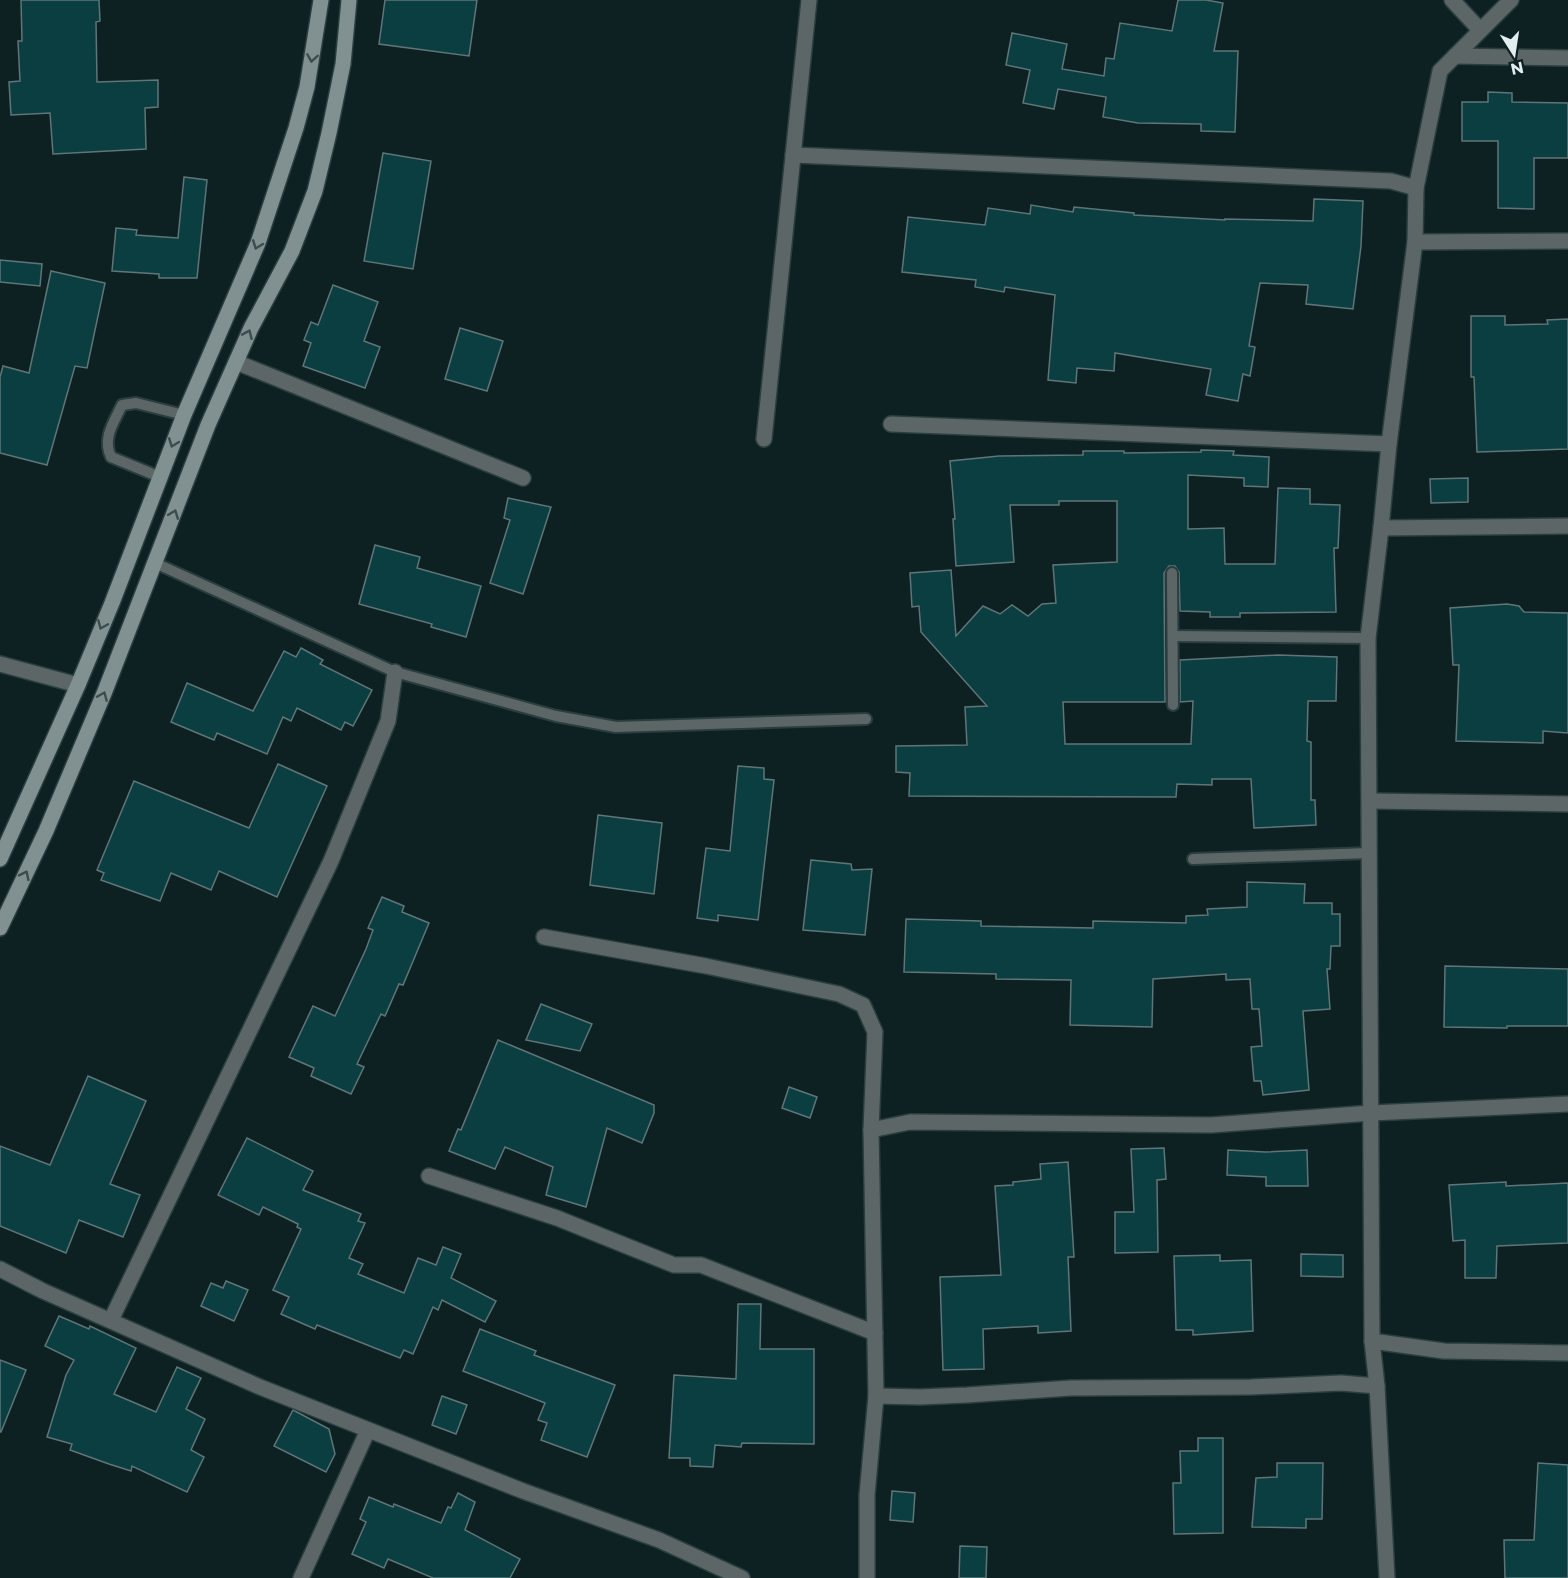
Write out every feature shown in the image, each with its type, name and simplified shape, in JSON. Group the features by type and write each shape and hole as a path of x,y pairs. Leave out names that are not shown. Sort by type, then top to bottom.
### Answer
{"street":[{"path":"0,859 78,685 184,415 258,243 275,195 307,87 321,0"},
{"path":"0,928 46,831 155,563 208,425 251,328 292,251 315,190 343,64 349,0"},
{"path":"764,439 809,0"},
{"path":"1452,0 1480,30"},
{"path":"1388,1578 1377,1386 1372,1341 1368,638 1389,444 1415,242 1416,188 1440,71 1511,0"},
{"path":"1455,56 1568,58"},
{"path":"794,155 1391,181 1416,188"},
{"path":"1415,242 1568,241"},
{"path":"236,362 523,478"},
{"path":"891,424 1389,444"},
{"path":"1381,528 1568,526"},
{"path":"0,664 78,685"},
{"path":"111,1320 331,861 388,721 395,672"},
{"path":"1370,801 1568,804"},
{"path":"544,937 706,966 839,994 863,1005 875,1032 872,1130 876,1396 867,1495 867,1578"},
{"path":"872,1130 910,1122 1211,1125 1371,1113 1568,1104"},
{"path":"429,1176 556,1218 674,1264 701,1265 875,1333"},
{"path":"0,1269 260,1387 523,1491 659,1540 742,1578"},
{"path":"1372,1341 1444,1352 1568,1353"},
{"path":"876,1396 955,1396 1082,1388 1260,1387 1341,1383 1377,1386"},
{"path":"301,1578 368,1430"}],"lane":[{"path":"160,477 111,456 106,440 122,405 136,403 184,415"},
{"path":"155,563 395,672 556,716 616,727 866,720"},
{"path":"1172,573 1173,705"},
{"path":"1173,636 1368,638"},
{"path":"1193,859 1370,853"}],"building":[{"path":"21,0 99,0 100,21 96,22 97,82 158,80 158,107 145,108 146,149 53,154 50,113 11,115 9,82 20,81 18,41 22,41"},
{"path":"385,0 477,0 469,56 379,44"},
{"path":"1178,0 1206,0 1223,3 1214,51 1238,51 1235,132 1201,131 1201,124 1138,123 1103,117 1106,97 1058,89 1054,109 1023,103 1030,70 1006,65 1012,33 1067,44 1062,69 1104,76 1106,58 1114,59 1120,23 1172,31"},
{"path":"1488,92 1512,93 1512,102 1568,103 1568,158 1534,158 1534,209 1498,208 1498,141 1462,141 1462,102 1488,102"},
{"path":"383,153 431,161 413,269 364,261"},
{"path":"184,177 207,180 197,278 159,278 159,274 112,271 116,228 137,230 136,235 178,238"},
{"path":"1314,199 1363,201 1361,246 1353,309 1306,304 1308,285 1260,283 1249,346 1255,347 1250,376 1243,374 1238,401 1206,395 1211,369 1115,353 1114,371 1077,368 1076,383 1048,380 1055,295 1005,287 1004,292 975,287 976,280 902,272 908,217 985,225 988,208 1030,214 1031,205 1073,212 1074,207 1134,213 1134,215 1225,220 1313,221"},
{"path":"0,260 42,264 40,286 0,282"},
{"path":"51,271 105,283 87,368 75,366 47,465 0,453 0,377 3,366 29,373"},
{"path":"333,285 378,302 364,341 380,347 365,388 303,366 311,343 304,340 311,322 318,325"},
{"path":"1471,316 1505,316 1505,325 1548,324 1547,320 1568,319 1568,449 1477,452 1474,377 1471,377"},
{"path":"460,328 503,341 487,391 445,379"},
{"path":"1201,450 1234,451 1233,455 1269,457 1268,487 1244,486 1244,478 1188,475 1188,529 1224,528 1225,564 1275,564 1278,488 1310,489 1310,504 1340,505 1338,548 1334,548 1336,612 1240,613 1240,617 1210,617 1210,612 1180,611 1179,572 1175,566 1169,566 1164,573 1165,702 1063,702 1065,744 1191,744 1193,701 1180,702 1180,660 1278,655 1337,657 1336,701 1308,701 1307,741 1311,742 1311,800 1315,800 1316,825 1254,828 1251,779 1212,779 1212,785 1177,784 1176,797 909,796 910,773 896,772 896,746 967,745 965,707 987,706 921,632 919,606 912,607 910,573 951,570 956,636 983,606 1000,614 1012,605 1028,616 1042,604 1056,603 1053,565 1117,562 1117,501 1059,501 1059,505 1010,505 1014,562 956,566 950,461 999,456 1083,455 1083,451 1124,451 1124,453 1201,452"},
{"path":"1468,478 1468,502 1431,503 1430,479"},
{"path":"508,498 551,507 523,594 490,583 510,520 504,518"},
{"path":"375,545 420,557 417,568 481,586 466,637 431,627 432,624 359,604"},
{"path":"1507,604 1519,606 1524,612 1568,613 1568,733 1543,731 1543,743 1456,741 1459,665 1453,665 1450,608"},
{"path":"301,648 323,660 320,664 372,690 353,726 345,722 341,730 297,708 291,721 283,717 267,754 217,733 214,740 171,722 187,683 253,711 284,651 296,657"},
{"path":"278,764 327,786 277,897 219,871 211,890 171,873 160,901 101,880 104,873 97,870 134,781 249,828"},
{"path":"738,766 764,768 764,779 774,780 758,920 718,915 718,921 697,918 706,848 730,851"},
{"path":"598,815 662,823 654,894 590,885"},
{"path":"811,860 851,864 852,870 872,869 865,935 803,930"},
{"path":"1247,882 1305,884 1304,903 1332,903 1332,914 1340,914 1340,946 1331,946 1330,969 1327,969 1330,1009 1303,1011 1309,1090 1263,1095 1261,1081 1254,1081 1251,1047 1262,1046 1259,1009 1252,1009 1250,979 1226,980 1226,974 1153,979 1152,1027 1070,1025 1071,980 996,979 996,974 904,972 906,919 981,921 981,926 1093,928 1093,921 1186,923 1186,916 1208,915 1207,909 1247,907"},
{"path":"382,897 404,906 402,912 429,923 403,985 399,984 385,1016 381,1014 357,1064 364,1067 351,1094 311,1076 314,1068 289,1057 313,1006 335,1016 366,949 373,930 368,928"},
{"path":"1445,966 1568,969 1568,1026 1444,1027"},
{"path":"541,1004 592,1024 580,1051 526,1040"},
{"path":"498,1040 654,1105 654,1113 642,1143 607,1128 586,1207 546,1195 553,1167 505,1147 495,1169 449,1151 458,1129 461,1130"},
{"path":"88,1076 146,1101 110,1184 140,1195 123,1237 79,1220 66,1253 0,1226 0,1146 50,1165"},
{"path":"789,1087 817,1097 810,1118 782,1108"},
{"path":"247,1138 313,1171 303,1190 361,1214 358,1221 365,1223 349,1258 363,1264 358,1274 404,1293 418,1258 436,1265 443,1247 461,1254 451,1278 496,1301 485,1322 442,1300 438,1310 433,1307 413,1354 404,1350 400,1358 317,1325 315,1329 281,1314 289,1297 273,1290 301,1229 297,1227 298,1224 263,1207 259,1215 218,1195"},
{"path":"1164,1148 1166,1179 1157,1180 1158,1252 1115,1253 1115,1212 1134,1212 1131,1149"},
{"path":"1228,1150 1265,1152 1307,1150 1308,1186 1266,1186 1266,1177 1227,1175"},
{"path":"1068,1162 1074,1257 1068,1257 1071,1331 1038,1333 1038,1326 983,1329 984,1369 943,1370 940,1277 1001,1275 995,1186 1041,1179 1040,1164"},
{"path":"1506,1182 1506,1186 1568,1183 1568,1243 1497,1246 1496,1278 1465,1278 1465,1240 1453,1241 1449,1185"},
{"path":"1301,1254 1343,1255 1343,1277 1301,1276"},
{"path":"1220,1255 1220,1261 1251,1260 1253,1331 1193,1335 1193,1330 1176,1330 1174,1256"},
{"path":"226,1281 248,1290 234,1321 201,1306 211,1283 223,1288"},
{"path":"738,1304 761,1304 760,1349 814,1349 814,1444 742,1443 741,1447 715,1445 713,1467 690,1466 690,1458 669,1458 674,1375 736,1379"},
{"path":"59,1316 89,1329 90,1326 136,1348 114,1394 156,1412 177,1367 201,1378 186,1409 205,1419 191,1450 204,1457 187,1492 132,1466 131,1471 109,1464 70,1450 72,1444 47,1437 66,1375 74,1360 45,1346"},
{"path":"480,1329 536,1351 534,1355 615,1385 587,1457 541,1440 547,1423 538,1420 545,1403 463,1371"},
{"path":"0,1360 26,1370 1,1432 0,1432"},
{"path":"442,1396 467,1405 456,1434 432,1425"},
{"path":"293,1410 329,1429 335,1454 326,1472 274,1446"},
{"path":"1198,1438 1223,1438 1223,1533 1174,1534 1173,1483 1181,1483 1180,1451 1198,1451"},
{"path":"1277,1463 1323,1463 1322,1519 1306,1519 1306,1528 1252,1527 1256,1478 1277,1477"},
{"path":"1538,1463 1568,1465 1568,1578 1505,1578 1504,1540 1534,1540"},
{"path":"892,1491 915,1493 913,1522 890,1520"},
{"path":"458,1493 475,1502 465,1530 520,1559 510,1578 433,1578 388,1559 384,1568 352,1554 366,1522 360,1519 369,1497 393,1507 394,1504 441,1523"},
{"path":"960,1546 987,1547 986,1578 959,1578"}]}
